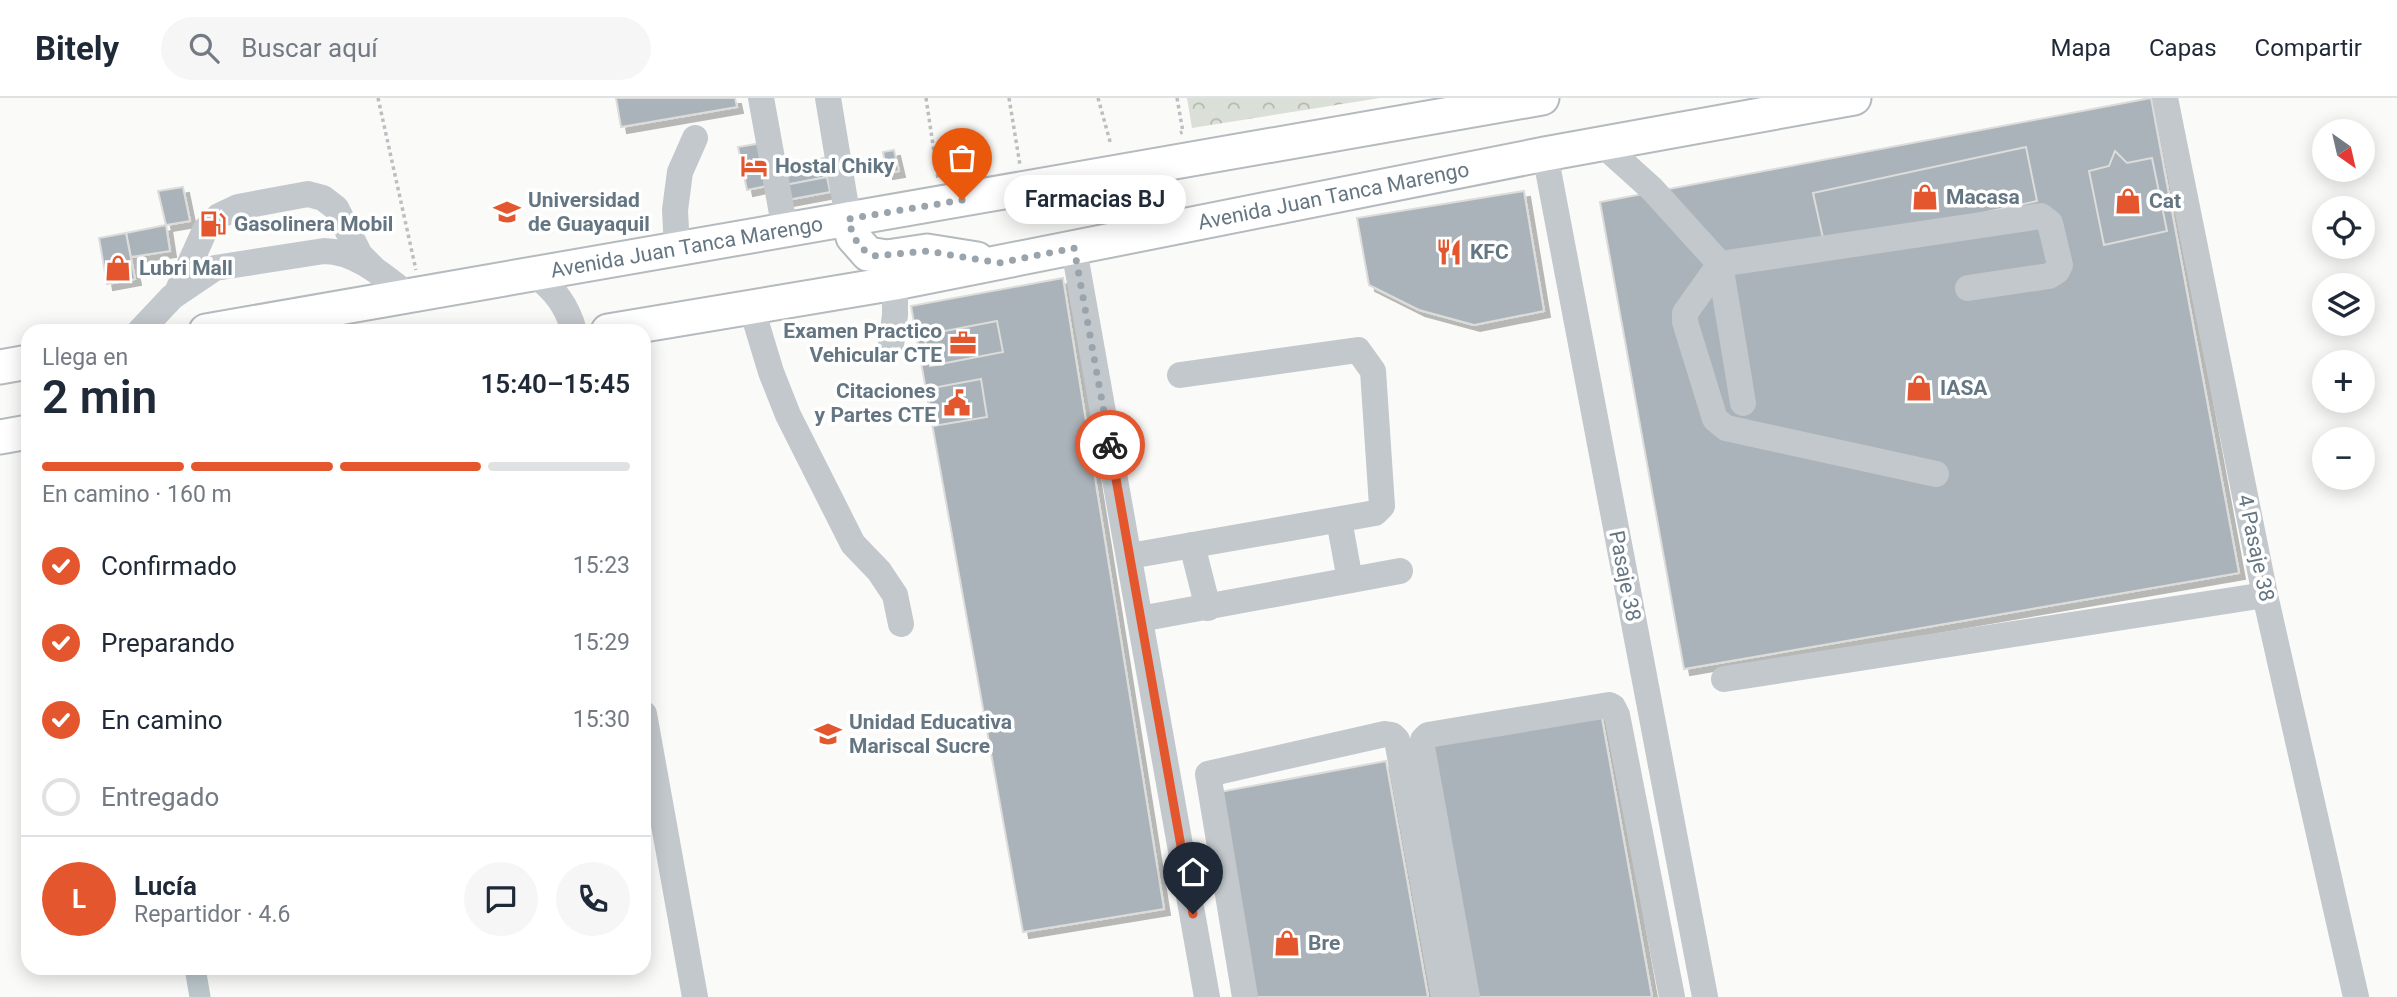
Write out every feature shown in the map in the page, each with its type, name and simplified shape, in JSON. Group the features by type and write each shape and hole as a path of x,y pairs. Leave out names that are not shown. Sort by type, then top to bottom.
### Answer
{"main road":[{"name":"Avenida Juan Tanca Marengo","path":"245,324 1542,98"},
{"name":"Avenida Juan Tanca Marengo","path":"648,324 895,283 1545,154 1854,98"},
{"path":"848,219 853,237 868,254 876,256 927,251 999,263"},
{"path":"0,368 21,364"},
{"path":"0,438 21,434"}],"street":[{"path":"761,98 785,230"},
{"path":"828,98 848,219"},
{"name":"4 Pasaje 38","path":"2165,98 2265,595 2356,997"},
{"path":"677,249 675,210 680,172 695,138"},
{"path":"1602,144 1652,190 1720,264 1742,403"},
{"name":"Pasaje 38","path":"1545,154 1705,997"},
{"path":"147,324 184,280 205,230 219,216 238,207 308,194 323,198 336,208 360,254 373,268"},
{"path":"1936,474 1726,428 1715,419 1685,322 1685,313 1720,264 2041,216 2050,223 2060,265 2057,271 2049,276 1968,288"},
{"path":"1074,248 1207,997"},
{"path":"172,297 206,272 224,265 333,251 373,268 415,294"},
{"path":"534,274 549,285 562,300 571,324"},
{"path":"891,345 895,283"},
{"path":"751,306 771,372 788,415 853,544 879,571 895,595 901,624"},
{"path":"1130,556 1375,513 1382,506 1373,371 1359,350 1180,375"},
{"path":"1339,520 1350,580"},
{"path":"1192,545 1208,608"},
{"path":"1140,619 1400,572"},
{"path":"1724,680 2265,595"},
{"path":"1467,997 1422,747 1423,740 1428,735 1609,705 1617,715 1672,997"},
{"path":"1168,777 1208,774 1392,734 1397,740 1444,997"},
{"path":"651,753 695,997"},
{"path":"1208,774 1245,997"}],"path":[{"path":"378,98 415,294"},
{"path":"926,98 941,203"},
{"path":"1009,98 1024,190"},
{"path":"1098,98 1109,146"},
{"path":"1177,98 1183,132"}],"green space":[{"path":"1187,98 1380,98 1192,128"}],"building":[{"path":"616,98 735,98 737,107 621,127"},
{"name":"IASA","path":"2151,98 2239,573 1684,669 1600,202"},
{"path":"972,134 975,156 948,161 944,139"},
{"name":"Hostal Chiky","path":"762,143 771,185 747,190 738,147"},
{"name":"Macasa","path":"2026,147 2037,201 1825,247 1813,193"},
{"path":"894,150 899,171 887,173 883,152"},
{"name":"Cat","path":"2115,151 2127,163 2152,158 2167,231 2104,245 2089,171 2109,166"},
{"path":"824,158 827,177 785,185 781,166"},
{"path":"827,177 830,192 787,200 785,185"},
{"path":"183,187 190,221 166,225 158,191"},
{"name":"KFC","path":"1524,191 1544,311 1474,325 1419,310 1369,285 1357,218"},
{"path":"166,225 170,251 131,257 126,233"},
{"name":"Lubri Mall","path":"126,233 135,279 107,284 99,238"},
{"path":"1063,278 1164,909 1023,932 911,306"},
{"name":"Examen Practico Vehicular CTE","path":"997,321 1003,352 930,366 924,335"},
{"name":"Citaciones y Partes CTE","path":"981,379 987,417 933,426 927,389"},
{"path":"1601,713 1652,997 1474,997 1429,745"},
{"path":"1386,761 1428,997 1251,997 1214,793"}],"waterway":[{"path":"196,975 200,997"}],"way so far":[{"path":"962,200 848,219 853,237 860,248 876,256 927,251 999,263 1074,248 1110,445"}],"place":[{"name":"Hostal Chiky","path":"754,166"},
{"name":"Macasa","path":"1925,197"},
{"name":"Farmacias BJ","path":"962,200"},
{"name":"Cat","path":"2128,201"},
{"name":"Universidad de Guayaquil","path":"507,212"},
{"name":"Gasolinera Mobil","path":"213,224"},
{"name":"KFC","path":"1449,252"},
{"name":"Lubri Mall","path":"118,268"},
{"name":"Examen Practico Vehicular CTE","path":"963,343"},
{"name":"IASA","path":"1919,388"},
{"name":"Citaciones y Partes CTE","path":"957,403"},
{"name":"Unidad Educativa Mariscal Sucre","path":"828,734"},
{"name":"Bre","path":"1287,943"}],"route":[{"path":"1110,445 1193,914"}]}
